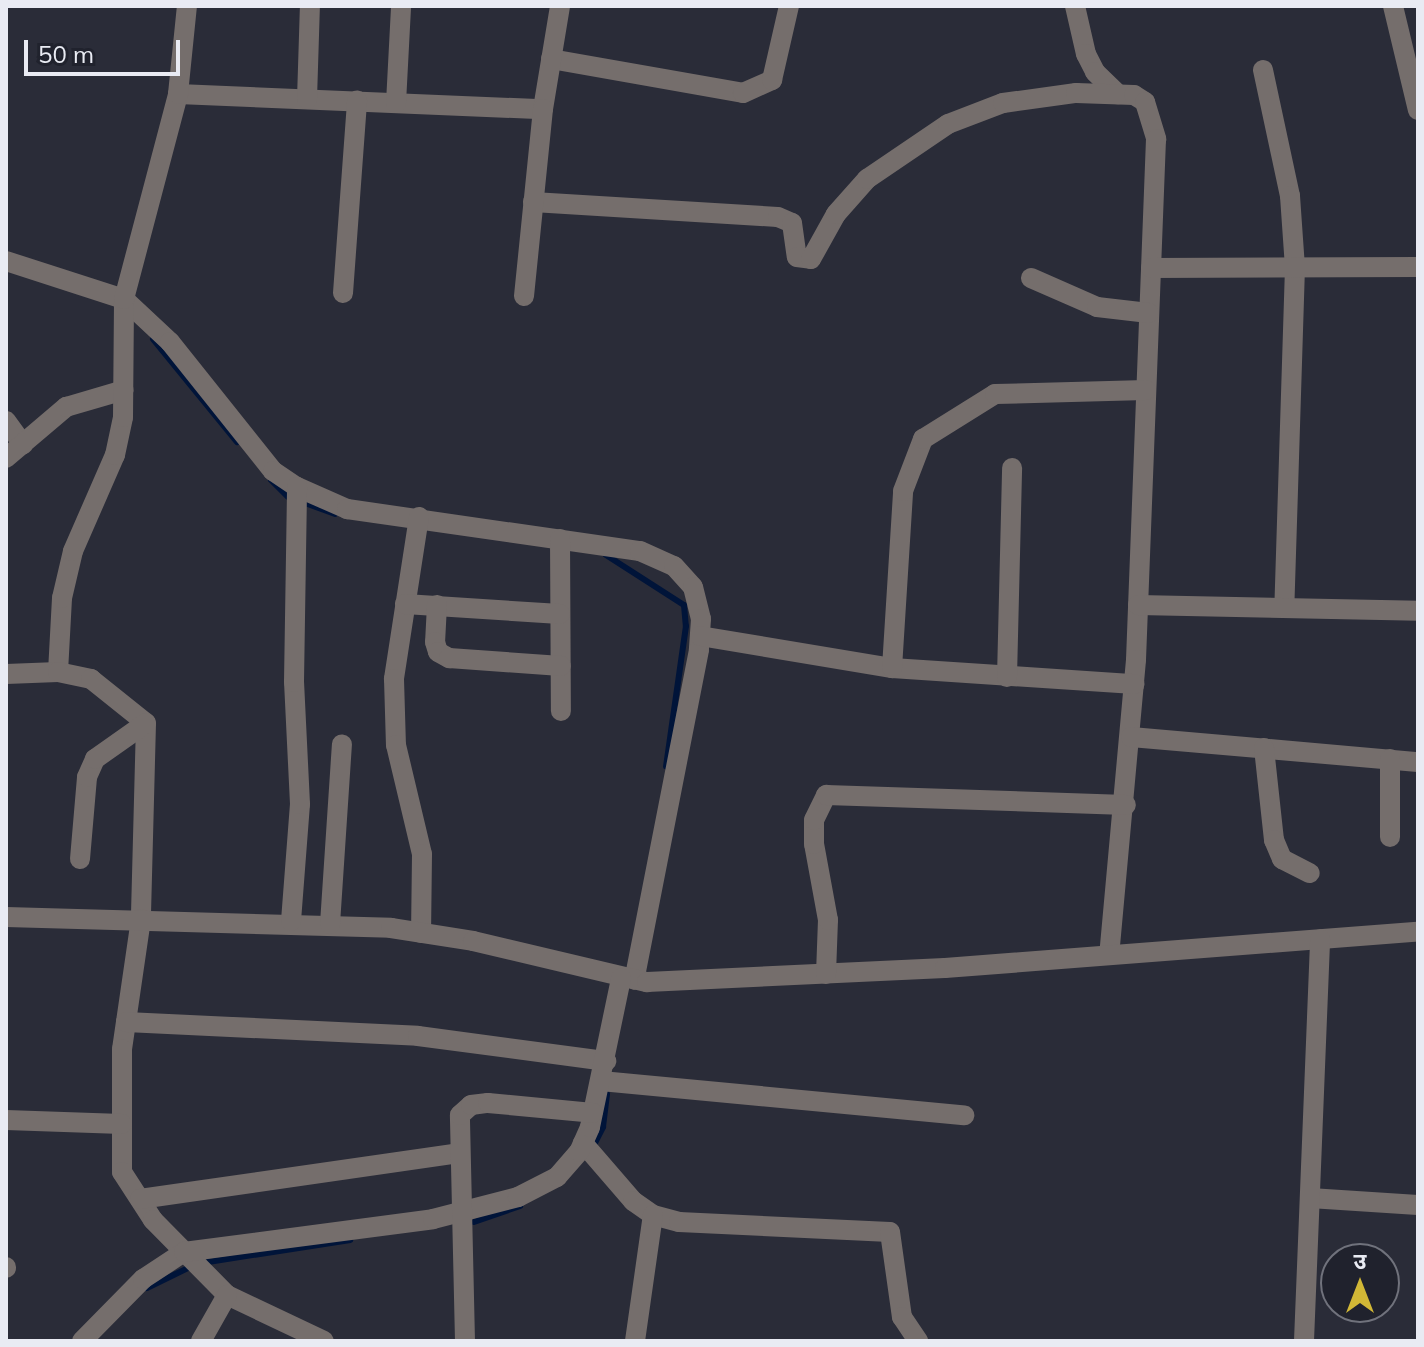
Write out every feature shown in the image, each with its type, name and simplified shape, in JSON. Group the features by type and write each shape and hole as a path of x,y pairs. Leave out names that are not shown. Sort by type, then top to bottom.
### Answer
{"street":[{"path":"58,672 62,598 73,551 115,455 124,390 124,299 178,94 187,6"},
{"path":"307,99 310,6"},
{"path":"396,103 401,6"},
{"path":"524,296 543,109 560,6"},
{"path":"551,59 743,93 772,80 789,6"},
{"path":"1075,6 1086,54 1095,72 1118,94"},
{"path":"1393,6 1418,110"},
{"path":"1263,70 1290,196 1295,267 1284,608"},
{"path":"533,202 778,217 792,223 797,257 811,259 836,214 867,179 948,124 1003,103 1076,93 1118,94 1145,102 1153,117 1151,268 1138,605 1126,805 1109,955"},
{"path":"178,94 543,109"},
{"path":"343,293 357,101"},
{"path":"6,261 124,299 170,342 273,471 297,487 347,509 640,551 674,566 693,587 700,636 628,979 593,1113 583,1143 557,1177 518,1197 462,1212 327,1237 184,1252 143,1279 82,1341"},
{"path":"1151,268 1418,267"},
{"path":"1031,278 1097,307 1149,313"},
{"path":"6,458 66,407 124,390"},
{"path":"892,668 903,491 923,439 995,394 1146,390"},
{"path":"6,421 23,444"},
{"path":"1007,677 1012,468"},
{"path":"291,921 300,804 294,682 297,487"},
{"path":"419,517 405,604 394,711 396,745 422,854 421,933"},
{"path":"560,539 561,711"},
{"path":"405,604 560,614"},
{"path":"437,605 435,642 438,652 449,658 561,666"},
{"path":"1138,605 1418,611"},
{"path":"700,636 892,668 1134,684"},
{"path":"6,674 58,672 110,689 146,723 141,919 126,1022 122,1172 184,1252 227,1295 324,1341"},
{"path":"80,859 87,777 95,759 146,723"},
{"path":"1131,737 1418,762"},
{"path":"330,924 342,744"},
{"path":"1264,748 1274,840 1282,859 1310,873"},
{"path":"1390,759 1390,837"},
{"path":"826,974 828,920 814,844 814,820 826,795 1126,805"},
{"path":"6,917 291,921 421,933 628,979 826,974 1418,932"},
{"path":"1304,1341 1320,939"},
{"path":"126,1022 418,1036 606,1061"},
{"path":"601,1081 964,1115"},
{"path":"465,1341 460,1115 471,1105 593,1113"},
{"path":"6,1120 122,1124"},
{"path":"583,1143 633,1201 653,1215 679,1222 890,1232 902,1317 918,1341"},
{"path":"140,1199 459,1153"},
{"path":"1310,1198 1418,1205"},
{"path":"635,1341 653,1215"},
{"path":"201,1341 227,1295"}],"waterway":[{"path":"153,339 237,442"},
{"path":"271,480 288,497"},
{"path":"305,503 335,514"},
{"path":"606,555 684,605 686,626 666,767"},
{"path":"594,1145 603,1127 607,1094"},
{"path":"474,1222 520,1206"},
{"path":"208,1262 350,1240"},
{"path":"147,1288 188,1268"}]}
